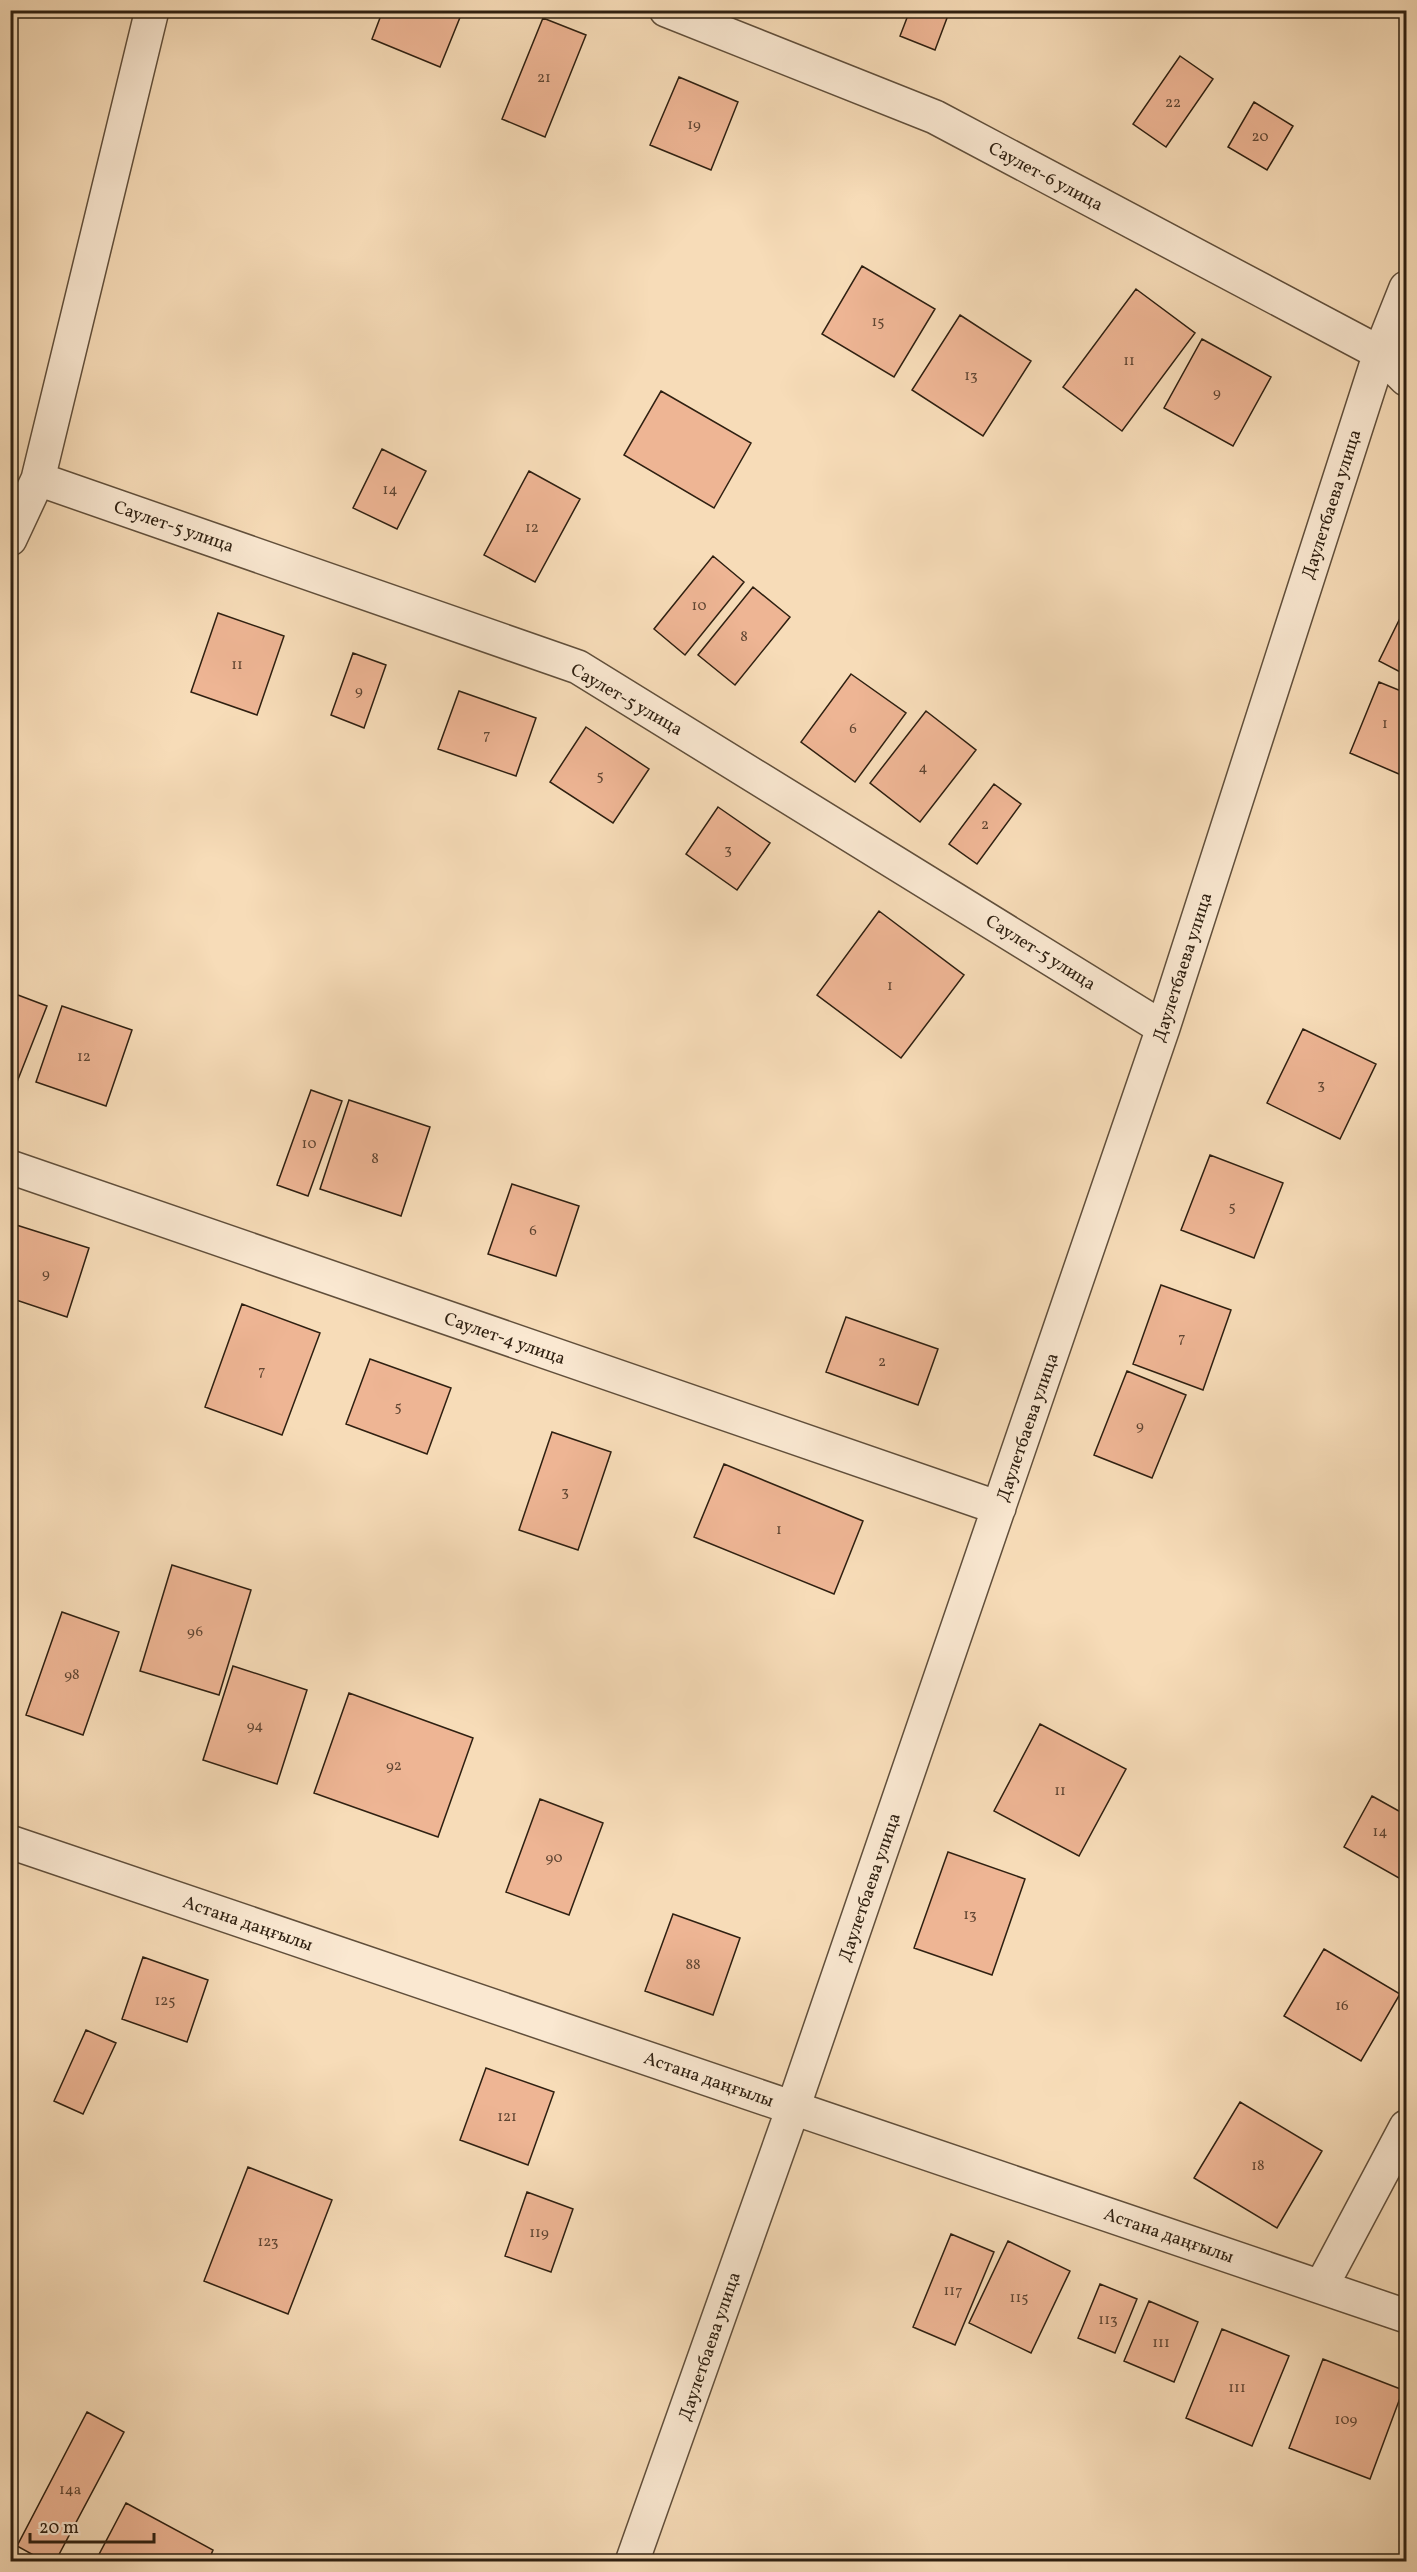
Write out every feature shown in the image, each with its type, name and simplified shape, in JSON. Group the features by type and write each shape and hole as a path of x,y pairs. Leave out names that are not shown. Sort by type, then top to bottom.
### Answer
{"street":[{"path":"10,539 38,479 152,10"},
{"name":"Саулет-6 улица","path":"666,10 935,117 1380,353 1407,379"},
{"name":"Даулетбаева улица","path":"632,2562 793,2108 1163,1028 1380,353 1407,288"},
{"name":"Саулет-5 улица","path":"38,479 578,667 1163,1028"},
{"name":"Саулет-4 улица","path":"10,1167 999,1508"},
{"name":"Астана даңғылы","path":"10,1842 1407,2316"},
{"path":"1320,2287 1407,2127"}],"building":[{"path":"383,10 463,10 440,67 372,39"},
{"path":"910,10 950,10 935,50 900,36"},
{"path":"543,18 586,35 545,137 502,119"},
{"path":"1180,56 1213,79 1166,147 1133,124"},
{"path":"679,77 738,102 711,170 650,145"},
{"path":"1254,102 1293,126 1267,170 1228,147"},
{"path":"862,266 935,309 894,377 822,334"},
{"path":"1136,289 1195,333 1122,431 1063,387"},
{"path":"960,315 1031,361 983,436 912,390"},
{"path":"1202,339 1271,377 1233,446 1164,408"},
{"path":"661,391 751,443 714,508 624,455"},
{"path":"382,449 426,471 397,529 353,508"},
{"path":"529,471 580,499 535,582 484,555"},
{"path":"713,556 744,582 685,655 654,629"},
{"path":"753,587 790,617 735,685 698,655"},
{"path":"1406,606 1406,675 1379,661"},
{"path":"218,613 284,636 257,715 191,692"},
{"path":"353,653 386,665 364,728 331,715"},
{"path":"851,674 906,713 855,782 801,742"},
{"path":"1379,682 1406,693 1406,777 1350,753"},
{"path":"459,691 536,718 516,776 438,749"},
{"path":"926,711 976,750 920,822 870,783"},
{"path":"586,727 649,769 613,823 550,782"},
{"path":"994,784 1021,804 977,864 949,844"},
{"path":"718,807 770,843 737,890 686,854"},
{"path":"879,911 964,975 901,1058 817,995"},
{"path":"10,992 47,1006 17,1082 10,1079"},
{"path":"62,1006 132,1030 106,1106 36,1082"},
{"path":"1303,1029 1376,1064 1340,1139 1267,1103"},
{"path":"311,1090 342,1101 308,1196 277,1185"},
{"path":"349,1100 430,1127 401,1216 320,1189"},
{"path":"1210,1155 1283,1183 1254,1258 1181,1230"},
{"path":"512,1184 579,1206 556,1276 488,1254"},
{"path":"10,1223 89,1248 67,1317 10,1298"},
{"path":"1161,1285 1231,1310 1203,1390 1133,1364"},
{"path":"242,1304 320,1333 282,1435 205,1407"},
{"path":"846,1317 938,1349 918,1405 826,1372"},
{"path":"370,1359 451,1388 427,1454 346,1424"},
{"path":"1127,1371 1186,1395 1152,1478 1094,1455"},
{"path":"552,1432 611,1452 578,1550 519,1530"},
{"path":"724,1464 863,1521 834,1594 694,1537"},
{"path":"172,1565 251,1590 219,1695 140,1671"},
{"path":"62,1612 119,1632 83,1735 26,1715"},
{"path":"233,1666 307,1690 277,1784 203,1760"},
{"path":"349,1693 473,1738 438,1837 314,1793"},
{"path":"1040,1724 1126,1769 1079,1856 994,1811"},
{"path":"1372,1796 1406,1815 1406,1882 1344,1847"},
{"path":"540,1799 603,1823 569,1915 506,1892"},
{"path":"948,1852 1025,1879 992,1975 914,1948"},
{"path":"673,1914 740,1938 713,2015 645,1991"},
{"path":"1324,1949 1400,1994 1361,2061 1284,2016"},
{"path":"143,1957 208,1980 187,2042 122,2019"},
{"path":"86,2030 116,2043 83,2114 54,2101"},
{"path":"486,2068 554,2092 528,2165 460,2140"},
{"path":"1240,2102 1322,2151 1277,2228 1194,2178"},
{"path":"248,2167 332,2200 288,2314 204,2281"},
{"path":"527,2192 573,2209 551,2272 505,2256"},
{"path":"951,2234 994,2252 955,2345 913,2327"},
{"path":"1008,2241 1070,2271 1031,2353 969,2323"},
{"path":"1100,2284 1137,2299 1115,2353 1078,2338"},
{"path":"1149,2301 1198,2322 1174,2382 1124,2361"},
{"path":"1222,2329 1289,2356 1252,2446 1186,2418"},
{"path":"1323,2359 1403,2390 1370,2479 1289,2448"},
{"path":"87,2412 124,2432 55,2562 46,2562 17,2546"},
{"path":"126,2503 213,2550 208,2562 95,2562"}]}
